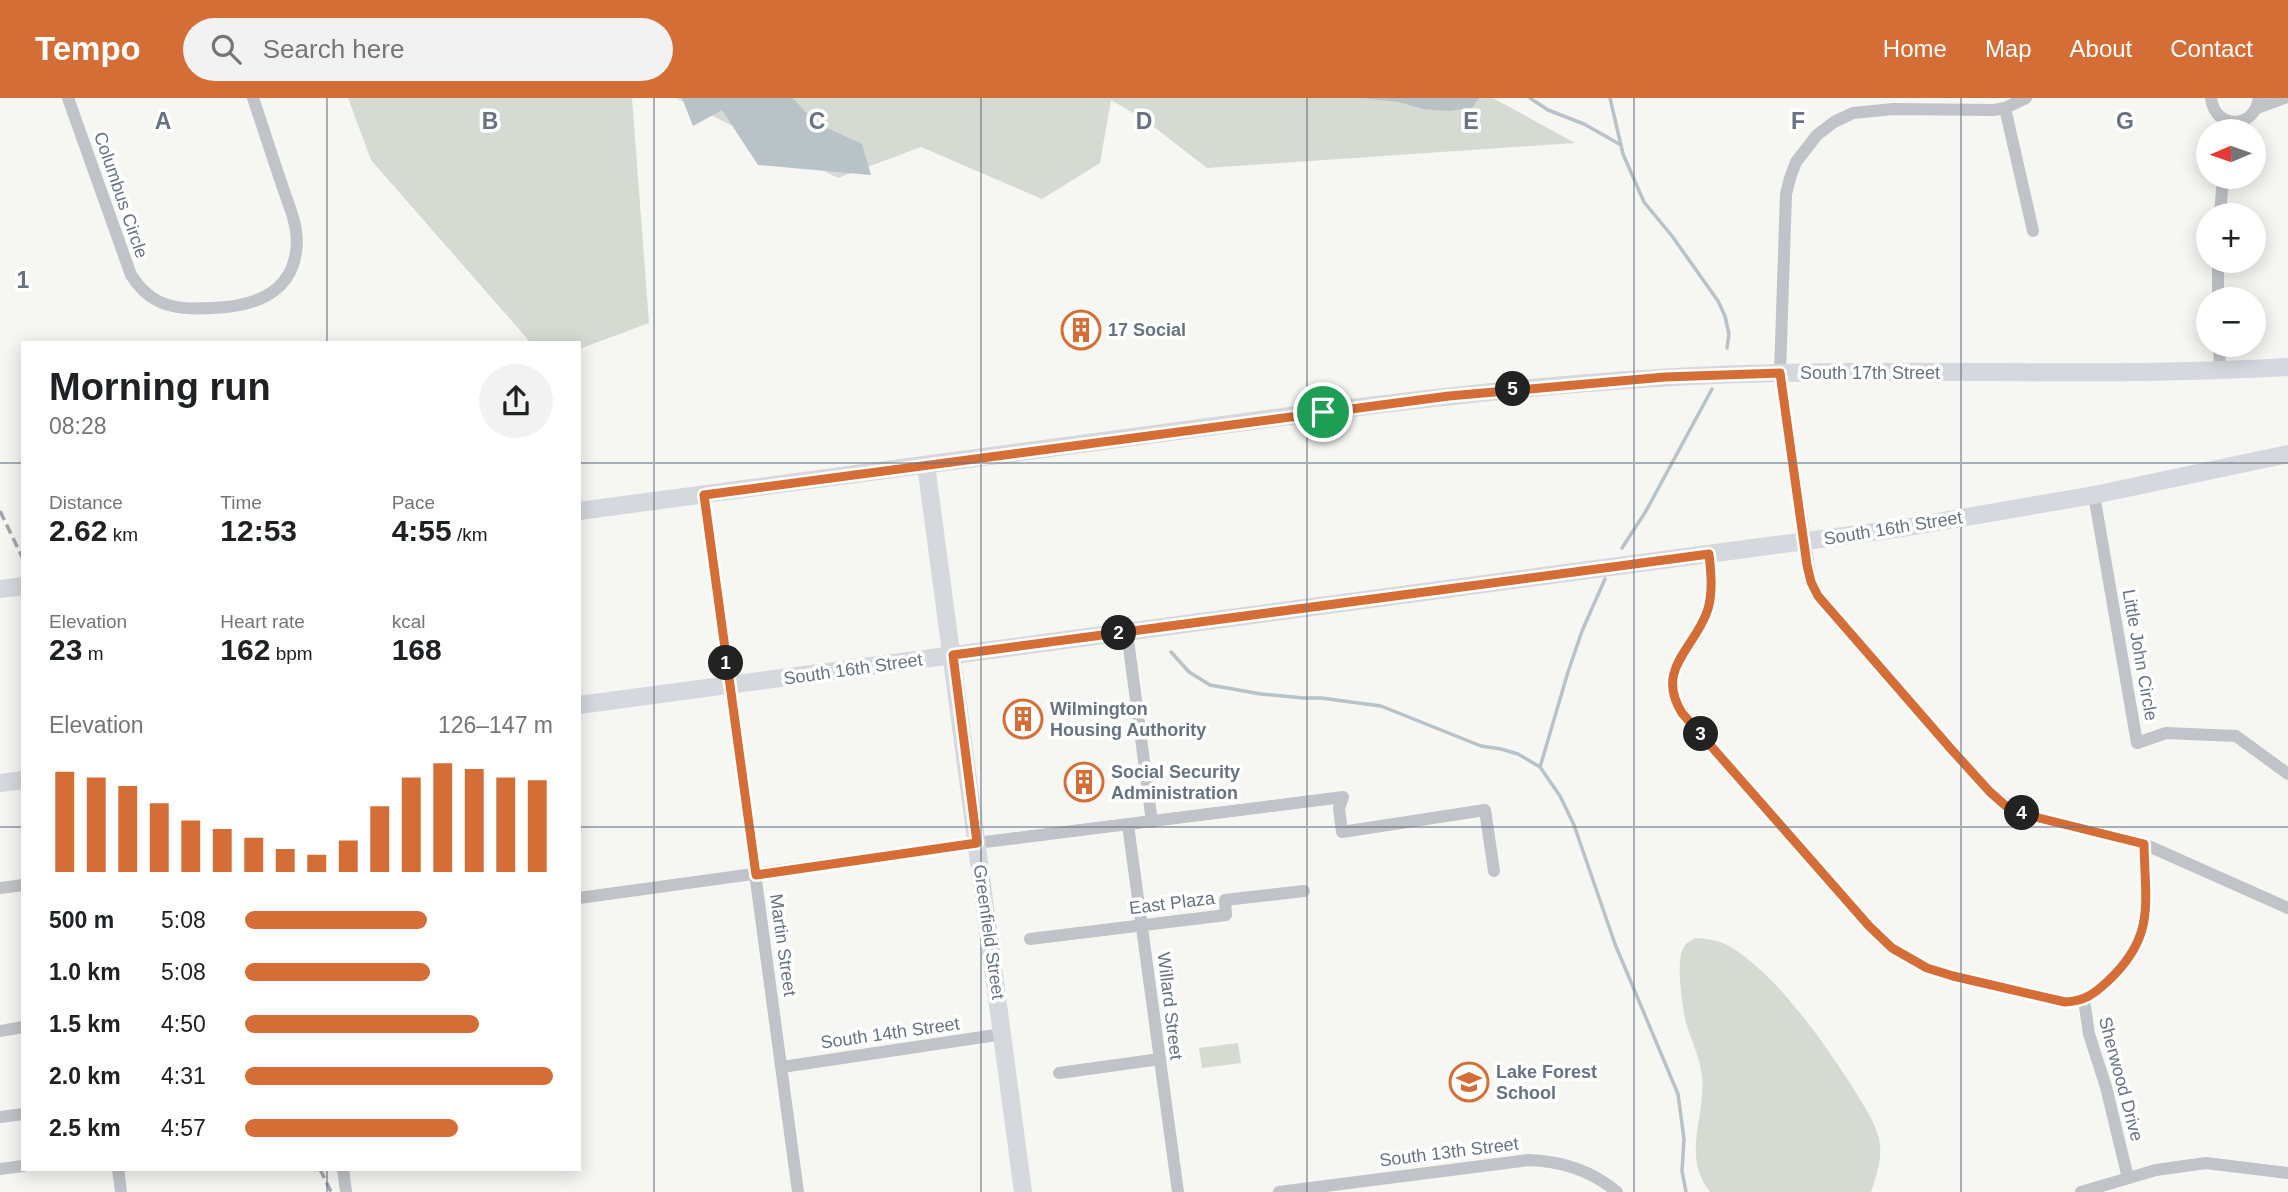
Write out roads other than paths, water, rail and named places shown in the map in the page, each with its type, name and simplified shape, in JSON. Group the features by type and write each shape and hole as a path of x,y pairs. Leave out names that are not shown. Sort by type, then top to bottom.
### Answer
{"main road":[{"name":"South 17th Street","path":"581,511 1462,395 1665,377 1780,373 2220,370 2288,367"},
{"name":"South 16th Street","path":"581,705 1903,528 2094,495 2288,454"},
{"name":"Greenfield Street","path":"926,465 1023,1192"},
{"path":"0,589 21,586"},
{"path":"0,783 21,780"}],"street":[{"name":"Columbus Circle","path":"68,98 131,275 139,286 156,300 195,309 229,308 269,296 283,283 295,258 297,241 293,215 253,98"},
{"path":"2026,98 1994,110 1893,109 1853,113 1834,122 1805,148 1796,162 1786,194 1780,373 1811,582 1818,596 1990,792 2006,806 2039,818 2144,844 2288,908"},
{"path":"2211,98 2218,119"},
{"path":"2246,119 2258,103 2284,98"},
{"path":"2005,108 2033,231"},
{"path":"2217,115 2226,119"},
{"path":"2219,357 2220,370"},
{"name":"Martin Street","path":"704,495 798,1192"},
{"name":"Little John Circle","path":"2094,495 2137,743 2166,733 2236,736 2288,774"},
{"path":"1709,554 1711,586 1708,608 1703,622 1677,663 1671,681 1672,692 1682,713 1869,926 1892,948 1927,968 1953,976 2065,1002 2084,1000"},
{"path":"1127,632 1152,822"},
{"path":"581,898 977,843 1343,797 1339,808 1342,832 1485,810 1494,871"},
{"name":"Willard Street","path":"1128,825 1178,1192"},
{"name":"Sherwood Drive","path":"2127,1178 2109,1100 2089,1034 2084,1000 2110,979 2130,957 2141,934 2146,904 2144,844"},
{"path":"0,888 21,885"},
{"name":"East Plaza","path":"1030,939 1226,915 1224,900 1304,891"},
{"path":"0,1031 21,1027"},
{"name":"South 14th Street","path":"782,1067 1003,1034"},
{"path":"1059,1073 1160,1059"},
{"path":"0,1117 21,1114"},
{"name":"South 13th Street","path":"1279,1192 1529,1160 1571,1166 1595,1177 1617,1192"},
{"path":"2081,1192 2156,1170 2206,1163 2288,1173"},
{"path":"0,1169 21,1166"},
{"path":"118,1171 121,1192"},
{"path":"343,1171 346,1192"}],"waterway":[{"path":"1530,98 1548,110 1584,124 1621,145"},
{"path":"1610,98 1623,154 1644,202 1718,301 1729,334 1727,348"},
{"path":"1622,548 1646,511 1712,389"},
{"path":"1540,767 1582,631 1605,579"},
{"path":"1171,652 1189,672 1210,685 1261,694 1381,706 1481,746 1518,754 1540,767 1560,796 1574,825 1615,944 1678,1094 1684,1139 1682,1171 1686,1192"}],"railway":[{"path":"0,511 21,555"},
{"path":"321,1171 331,1192"}],"place":[{"name":"17 Social","path":"1081,330"},
{"name":"Wilmington Housing Authority","path":"1023,719"},
{"name":"Social Security Administration","path":"1084,782"},
{"name":"Lake Forest School","path":"1469,1082"}]}
